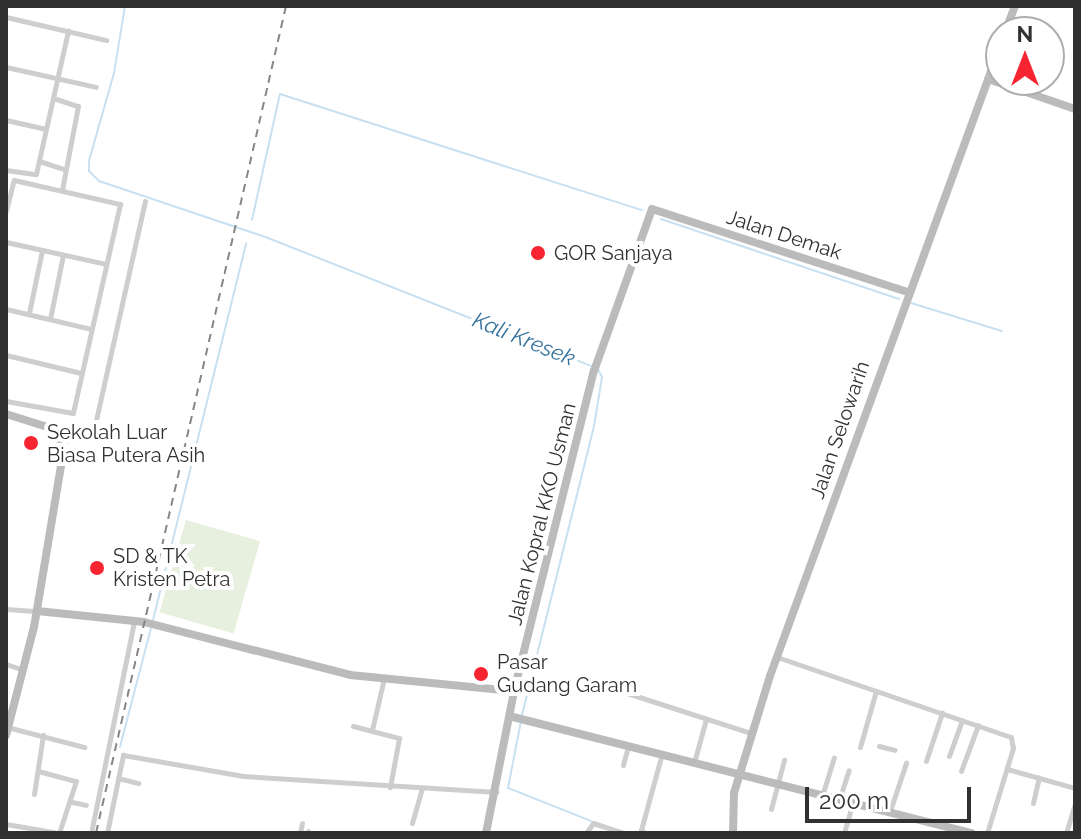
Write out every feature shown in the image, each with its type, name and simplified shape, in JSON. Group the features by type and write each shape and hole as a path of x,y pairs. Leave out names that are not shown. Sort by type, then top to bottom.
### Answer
{"main road":[{"name":"Jalan Selowarih","path":"733,833 732,800 751,733 907,292 985,87"},
{"path":"1037,96 1075,109"},
{"name":"Jalan Demak","path":"652,209 907,292"},
{"name":"Jalan Kopral KKO Usman","path":"486,833 517,717 514,691 595,369 652,209"},
{"path":"6,414 54,429 61,441 37,611 7,730"},
{"path":"37,611 134,622 318,670 514,691"},
{"path":"517,717 695,759 972,833"}],"street":[{"path":"6,17 106,40"},
{"path":"6,170 34,175 68,31"},
{"path":"6,67 96,87"},
{"path":"53,98 78,106 62,190"},
{"path":"6,120 46,129"},
{"path":"39,161 66,170"},
{"path":"6,178 119,202 71,415 6,401"},
{"path":"6,211 14,180"},
{"path":"61,441 92,438 145,201"},
{"path":"6,242 106,264"},
{"path":"29,313 42,250"},
{"path":"50,319 63,255"},
{"path":"6,309 91,329"},
{"path":"6,355 81,373"},
{"path":"6,609 37,611"},
{"path":"91,833 134,622"},
{"path":"777,657 1014,740 987,833"},
{"path":"6,664 23,670"},
{"path":"372,730 384,678"},
{"path":"596,683 751,733"},
{"path":"860,747 876,691"},
{"path":"926,761 942,713"},
{"path":"695,759 706,719"},
{"path":"949,756 962,720"},
{"path":"961,771 978,725"},
{"path":"353,726 399,738 390,787"},
{"path":"7,730 43,735 84,747"},
{"path":"34,794 43,735"},
{"path":"623,765 628,745"},
{"path":"879,746 895,754"},
{"path":"645,833 641,830 662,752"},
{"path":"107,833 123,755 243,776 497,792"},
{"path":"823,793 834,758"},
{"path":"771,809 784,760"},
{"path":"890,811 906,763"},
{"path":"1006,769 1075,788"},
{"path":"840,797 849,770"},
{"path":"38,771 76,781 72,802"},
{"path":"118,778 138,783"},
{"path":"1033,803 1039,778"},
{"path":"412,823 422,788"},
{"path":"844,833 853,801"},
{"path":"6,824 59,833 65,805 72,802 86,805"},
{"path":"1066,833 1075,804"},
{"path":"300,833 302,823"},
{"path":"586,833 593,823 623,833"}],"green space":[{"path":"186,520 260,541 234,634 160,612"},
{"path":"121,545 140,547 137,578 118,576"}],"waterway":[{"name":"Kali Kresek","path":"125,6 114,73 89,161 89,171 99,181 268,238 592,366"},
{"path":"252,220 280,94 642,210"},
{"path":"661,219 899,299"},
{"path":"153,620 246,243"},
{"path":"911,303 1002,331"},
{"name":"Kali Kresek","path":"522,715 594,426 602,377 598,369"},
{"path":"120,747 151,628"},
{"name":"Kali Kresek","path":"521,721 508,788 591,821"}],"railway":[{"path":"96,833 286,6"}],"place":[{"name":"GOR Sanjaya","path":"538,253"},
{"name":"Sekolah Luar Biasa Putera Asih","path":"31,443"},
{"name":"SD & TK Kristen Petra","path":"97,568"},
{"name":"Pasar Gudang Garam","path":"481,674"}]}
